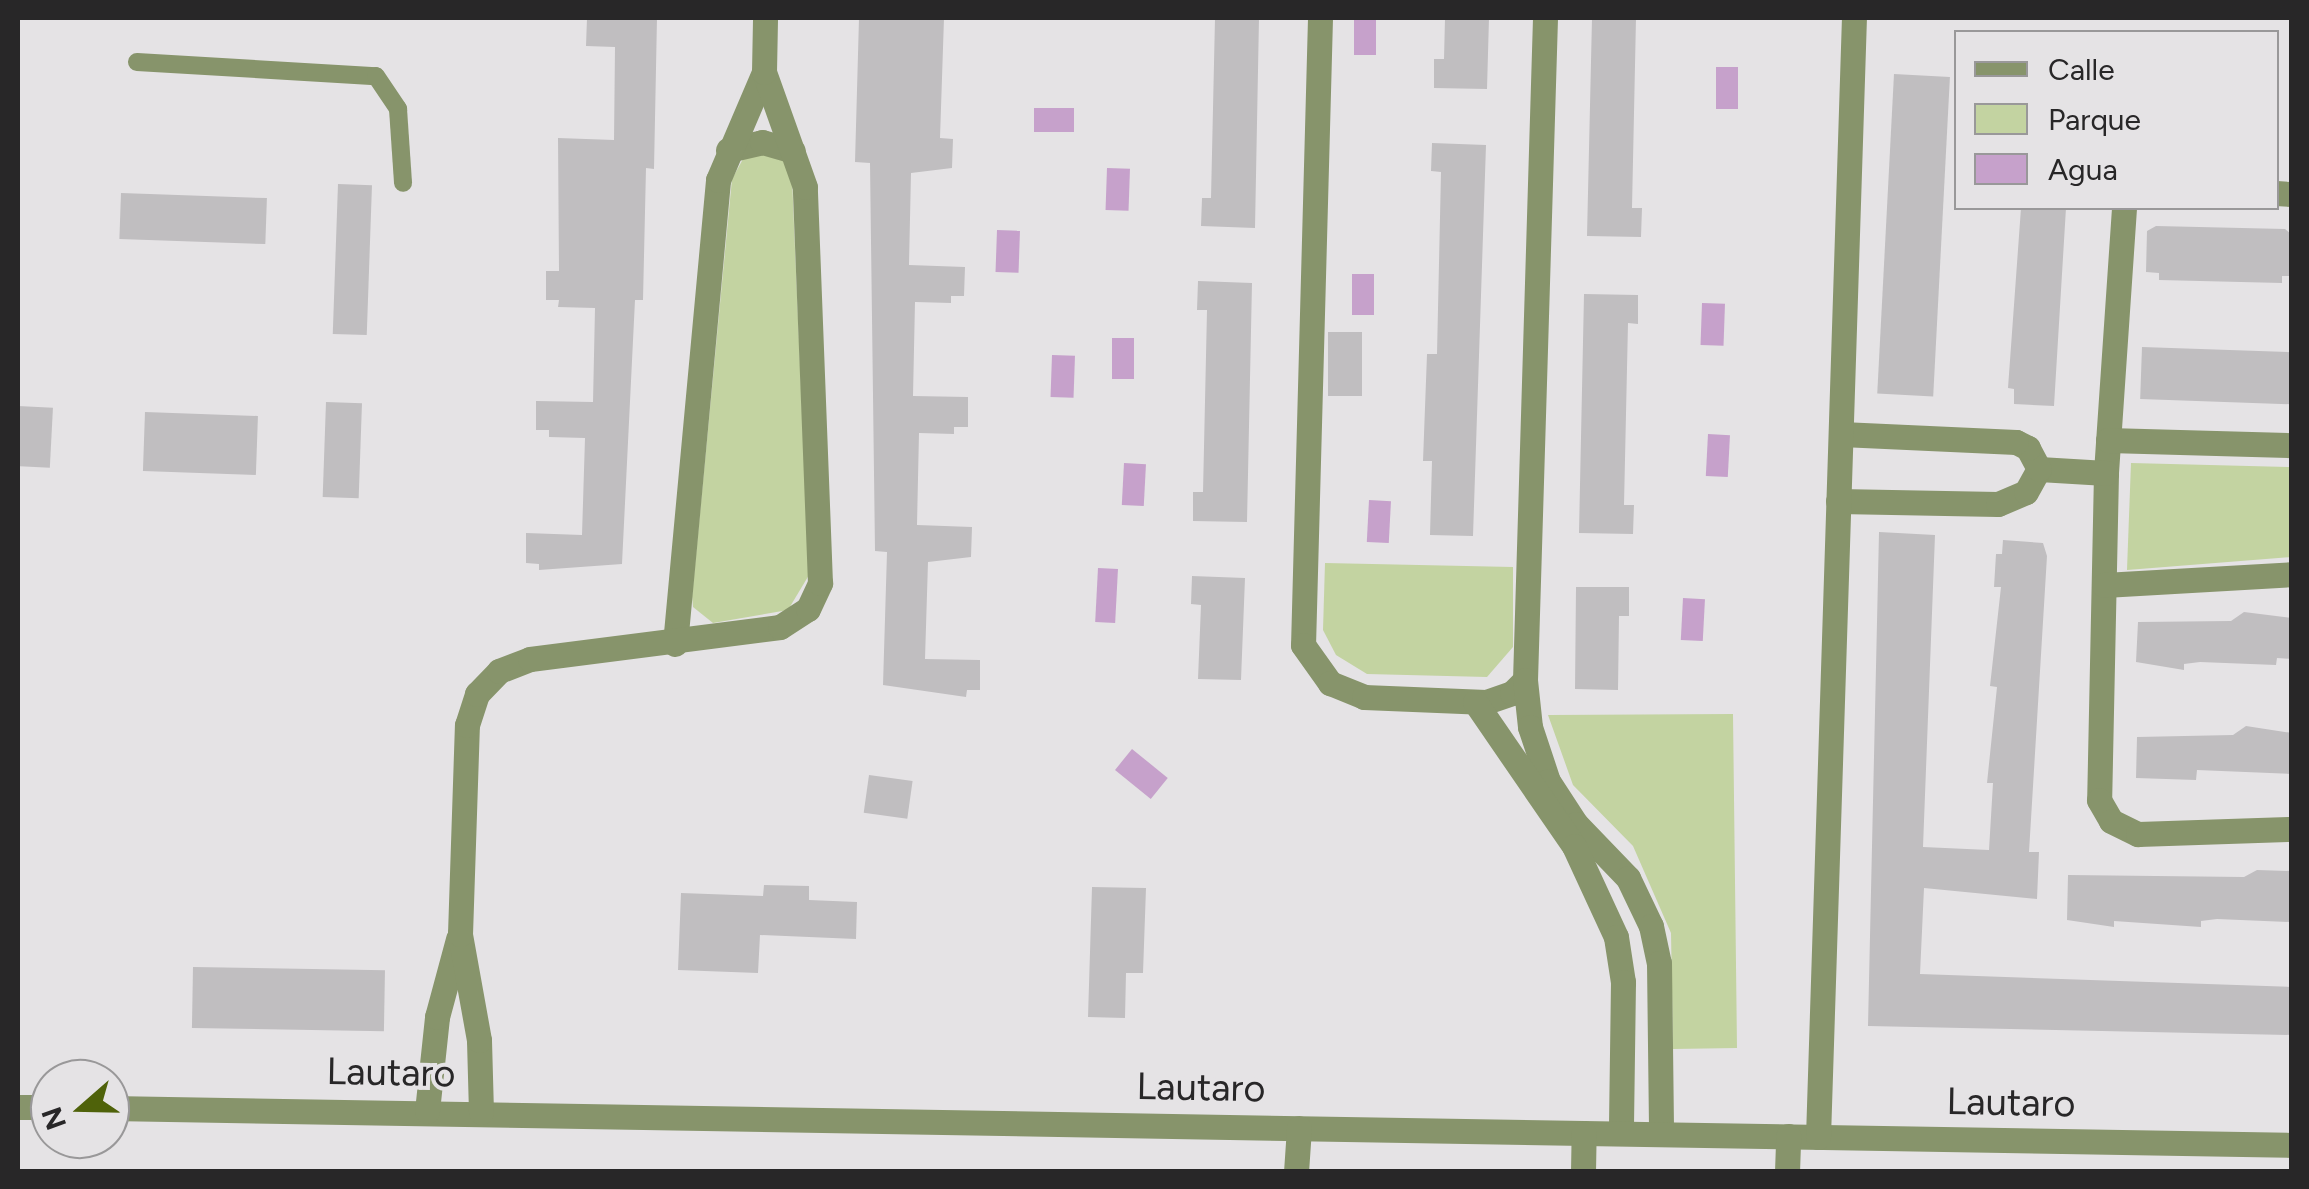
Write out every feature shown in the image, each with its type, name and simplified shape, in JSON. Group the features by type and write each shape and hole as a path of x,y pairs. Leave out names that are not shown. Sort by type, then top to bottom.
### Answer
{"street":[{"path":"675,644 718,180 764,72 766,18"},
{"path":"1320,18 1303,645 1312,664 1345,693 1475,702 1512,693 1524,680"},
{"path":"1545,18 1524,680 1530,727 1548,781 1576,824 1628,878 1651,926 1659,964 1660,1134"},
{"path":"1818,1137 1854,18"},
{"path":"481,1112 479,1040 460,934 466,725 476,694 514,663 780,627 808,609 820,583 805,187 764,72"},
{"path":"728,150 762,142 794,151"},
{"path":"2123,210 2117,233 2106,473 2097,791 2110,821 2150,835 2292,828"},
{"path":"1841,434 2016,442 2028,448 2039,470"},
{"path":"2108,440 2292,444"},
{"path":"2039,470 2106,473"},
{"path":"1838,501 1998,504 2026,492 2039,470"},
{"path":"2104,585 2292,574"},
{"path":"1475,702 1574,846 1616,937 1623,982 1621,1134"},
{"path":"426,1110 437,1018 460,934"},
{"name":"Lautaro","path":"130,1108 426,1110 2292,1146"},
{"path":"1296,1172 1300,1128"},
{"path":"1584,1133 1584,1172"},
{"path":"1787,1172 1788,1136"}],"lane":[{"path":"137,62 376,76 398,109 403,182"}],"green space":[{"path":"765,152 782,159 792,178 809,575 788,610 713,623 693,607 692,596 732,179 743,159"},
{"path":"2131,463 2291,467 2291,557 2127,570"},
{"path":"1325,563 1513,567 1513,647 1487,677 1367,674 1336,655 1323,630"},
{"path":"1733,714 1737,1048 1673,1049 1671,933 1633,846 1573,785 1548,715"}],"water":[{"path":"1354,18 1376,18 1376,55 1354,55"},
{"path":"1716,67 1738,67 1738,109 1716,109"},
{"path":"1034,108 1074,108 1074,132 1034,132"},
{"path":"1107,168 1130,169 1129,211 1106,210"},
{"path":"997,230 1020,231 1019,273 996,272"},
{"path":"1352,274 1374,274 1374,315 1352,315"},
{"path":"1702,303 1725,304 1724,346 1701,345"},
{"path":"1112,338 1134,338 1134,379 1112,379"},
{"path":"1052,355 1075,356 1074,398 1051,397"},
{"path":"1708,434 1730,435 1728,477 1706,476"},
{"path":"1124,463 1146,464 1144,506 1122,505"},
{"path":"1369,500 1391,501 1389,543 1367,542"},
{"path":"1098,568 1118,569 1115,623 1095,622"},
{"path":"1683,598 1705,599 1703,641 1681,640"},
{"path":"1132,749 1168,778 1151,799 1115,770"}],"building":[{"path":"587,18 657,18 654,169 646,168 643,300 635,300 622,564 539,570 539,564 526,563 526,533 582,535 585,438 549,437 549,430 536,430 536,401 593,402 595,308 558,307 559,300 546,300 546,271 559,271 558,138 614,140 615,47 586,46"},
{"path":"859,18 944,18 940,138 953,139 952,168 911,173 909,265 965,267 964,296 951,296 951,303 915,302 913,396 968,397 968,427 954,427 954,434 919,433 917,525 972,527 971,557 928,562 925,659 980,660 980,690 967,690 966,697 883,685 887,552 875,551 870,163 855,162"},
{"path":"1215,18 1259,18 1255,228 1201,226 1202,198 1211,198"},
{"path":"1445,18 1489,18 1487,89 1434,88 1434,59 1444,59"},
{"path":"1592,18 1636,18 1632,208 1642,208 1641,237 1587,236"},
{"path":"1894,74 1950,77 1933,396 1877,394"},
{"path":"1432,143 1486,145 1473,536 1430,535 1432,461 1423,461 1427,354 1437,354 1441,172 1431,171"},
{"path":"338,184 372,185 367,335 333,334"},
{"path":"121,193 267,198 265,244 119,239"},
{"path":"2021,210 2066,210 2054,406 2014,404 2014,389 2008,388"},
{"path":"2156,226 2285,229 2292,235 2292,276 2282,276 2282,283 2159,280 2159,273 2146,272 2147,231"},
{"path":"1198,281 1252,283 1247,522 1193,521 1193,492 1203,492 1207,310 1197,310"},
{"path":"1584,294 1638,295 1638,324 1628,323 1624,505 1634,505 1633,534 1579,533"},
{"path":"1328,332 1362,332 1362,396 1328,396"},
{"path":"2142,347 2292,352 2290,404 2140,399"},
{"path":"326,402 362,403 359,498 323,497"},
{"path":"18,406 53,408 50,468 18,466"},
{"path":"145,412 258,416 256,475 143,471"},
{"path":"1879,532 1935,535 1923,847 1989,850 1993,783 1987,783 1997,687 1990,686 2001,587 1994,587 1996,554 2002,554 2003,540 2043,543 2047,556 2029,852 2039,852 2037,899 1924,888 1920,974 2292,987 2292,1035 1868,1026"},
{"path":"1192,576 1245,578 1241,680 1198,679 1201,605 1191,604"},
{"path":"1576,587 1629,587 1629,616 1619,616 1618,690 1575,689"},
{"path":"2244,612 2292,618 2292,659 2277,658 2276,665 2200,662 2184,664 2184,670 2136,662 2138,622 2231,621"},
{"path":"2246,726 2292,733 2292,774 2197,770 2196,780 2136,778 2137,737 2233,735"},
{"path":"869,775 913,781 907,819 864,813"},
{"path":"2257,870 2292,871 2290,922 2217,919 2201,921 2201,927 2114,921 2114,927 2067,920 2068,875 2244,877"},
{"path":"764,885 809,886 809,900 857,902 856,939 760,935 758,973 678,970 681,893 763,896"},
{"path":"1092,887 1146,888 1143,973 1126,973 1125,1018 1088,1017"},
{"path":"193,967 385,970 384,1031 192,1028"}]}
